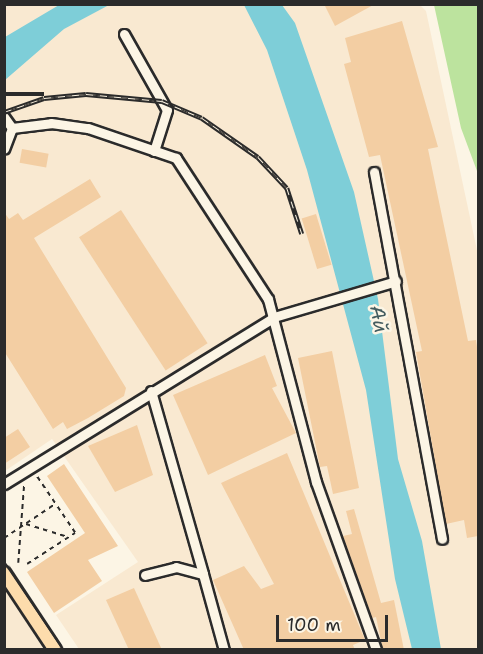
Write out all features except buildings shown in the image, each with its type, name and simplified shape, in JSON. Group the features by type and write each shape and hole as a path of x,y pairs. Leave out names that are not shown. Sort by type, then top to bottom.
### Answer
{"main road":[{"path":"4,573 55,650"}],"lane":[{"path":"124,34 167,110 154,151"},
{"path":"4,117 12,128"},
{"path":"12,128 51,123 88,128 176,158 268,299 316,482 375,650"},
{"path":"4,148 12,128"},
{"path":"374,172 442,538"},
{"path":"4,484 274,317 326,298 384,281 396,281"},
{"path":"151,391 224,650"},
{"path":"145,574 176,567 203,574"}],"path":[{"path":"27,564 75,532 56,503 28,471"},
{"path":"18,563 28,471"},
{"path":"4,538 56,503"},
{"path":"25,524 69,537"}],"shaded area":[{"path":"5,5 420,5 426,11 478,255 478,649 79,649 56,615 138,562 52,439 5,471"},
{"path":"5,588 36,636 45,649 5,649"}],"green space":[{"path":"434,5 478,5 478,203 477,171 461,128"}],"water":[{"path":"59,5 109,5 64,29 5,80 5,37"},
{"name":"Ай","path":"244,5 282,5 295,23 354,192 378,299 398,459 422,541 441,649 412,649 395,579 366,390 307,170 267,50"}],"tram line":[{"path":"4,561 64,650"}],"railway":[{"path":"4,94 44,94"},
{"path":"4,112 44,98 86,94 162,101 202,118 258,157 287,188 302,234"}]}
